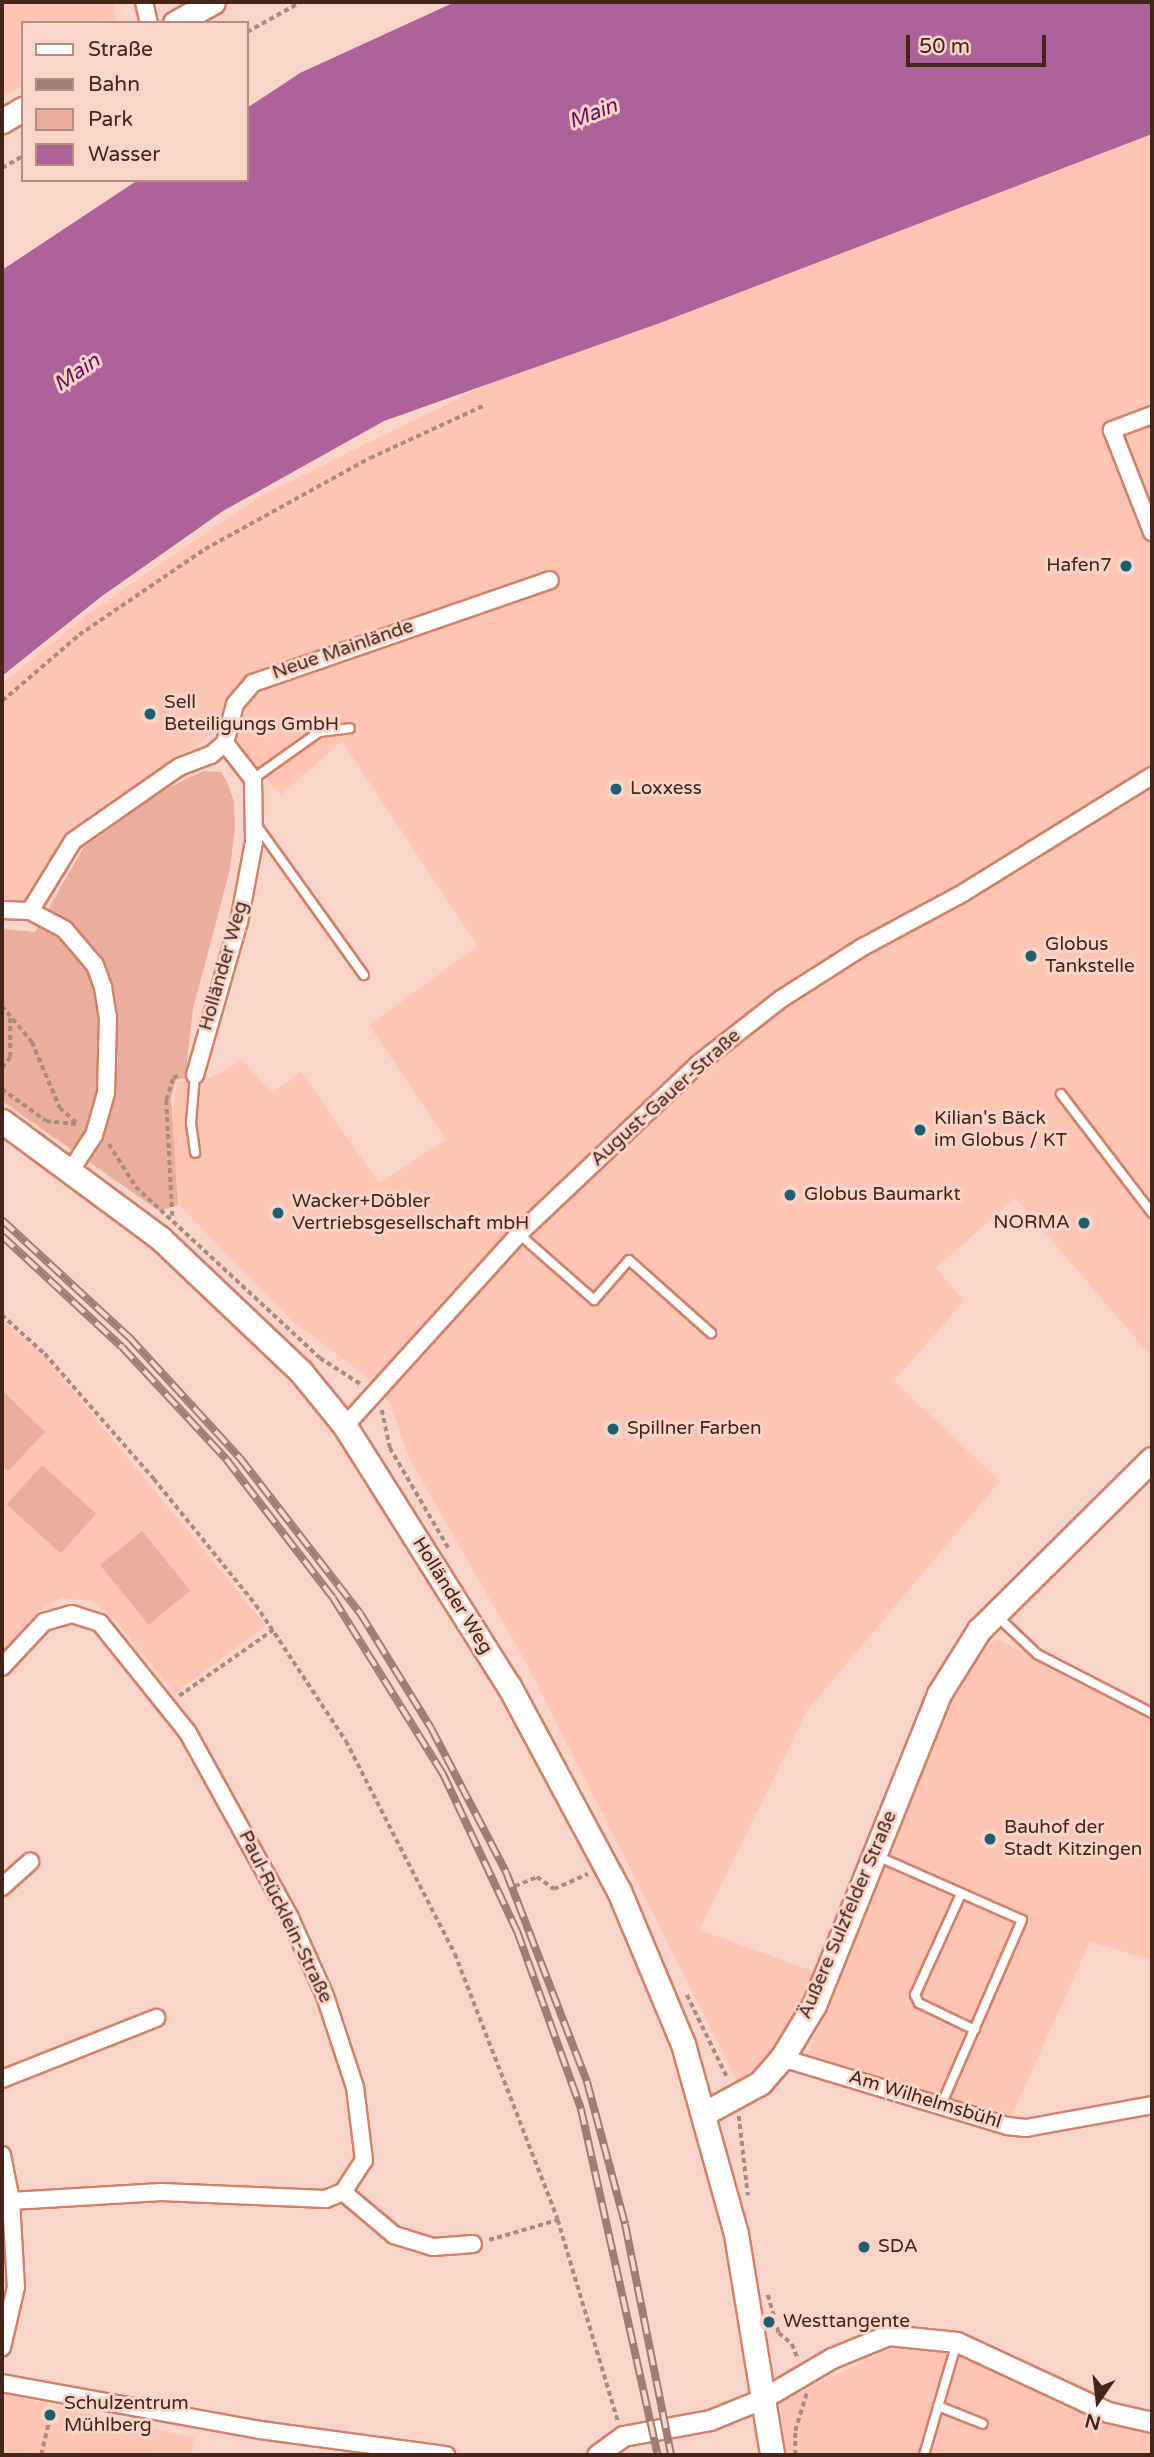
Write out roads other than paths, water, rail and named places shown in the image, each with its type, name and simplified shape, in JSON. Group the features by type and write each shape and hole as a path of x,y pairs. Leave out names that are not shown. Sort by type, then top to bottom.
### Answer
{"main road":[{"path":"180,21 213,2"},
{"path":"2,121 21,110"},
{"name":"Holländer Weg","path":"2,1121 160,1238 301,1372 345,1426 509,1686 606,1866 683,2044 703,2114"},
{"name":"Äußere Sulzfelder Straße","path":"703,2114 738,2098 760,2083 782,2058 814,2005 939,1694 979,1630 1152,1459"},
{"path":"703,2114 736,2234 772,2455"}],"street":[{"path":"144,2 149,21"},
{"path":"1152,415 1112,430 1152,532"},
{"name":"Neue Mainlände","path":"225,743 235,704 254,682 550,580"},
{"path":"30,911 55,864 73,841 179,767 211,755 225,743 253,779"},
{"name":"August-Gauer-Straße","path":"345,1426 519,1234 698,1064 781,999 860,948 963,893 1152,776"},
{"name":"Holländer Weg","path":"195,1075 239,922 255,823 253,779"},
{"path":"2,910 30,911 48,918 82,945 95,965 108,1017 109,1064 102,1114 94,1135 71,1170"},
{"name":"Paul-Rücklein-Straße","path":"2,1667 44,1622 72,1614 100,1623 188,1733 243,1830 325,1996 355,2087 364,2161 343,2192"},
{"path":"2,1887 30,1862"},
{"path":"2,2079 156,2018"},
{"name":"Am Wilhelmsbühl","path":"782,2058 1026,2128 1152,2105"},
{"path":"2,2155 11,2201 16,2287 2,2347"},
{"path":"11,2201 161,2192 302,2200 326,2199 343,2192 394,2235 433,2247 473,2244"},
{"path":"597,2455 623,2436 710,2420 762,2399 803,2379 832,2358 888,2335 957,2342 1108,2412 1152,2422"},
{"path":"2,2383 55,2396 446,2455"}],"lane":[{"path":"253,779 319,732 350,728"},
{"path":"255,823 364,975"},
{"name":"Holländer Weg","path":"195,1075 191,1123 195,1153"},
{"path":"1061,1094 1152,1213"},
{"path":"519,1234 594,1300 629,1259 711,1333"},
{"path":"996,1614 1037,1654 1152,1713"},
{"path":"875,1855 1022,1920 942,2103"},
{"path":"961,1894 915,1995 919,2003 975,2030"},
{"path":"924,2455 957,2342"},
{"path":"938,2406 983,2424"}],"water":[{"name":"Main","path":"455,2 1152,2 1152,134 660,323 384,421 223,511 102,596 2,676 2,270 135,182 248,182 248,107 300,73"}],"railway":[{"path":"2,1220 129,1337 240,1458 360,1613 431,1728 506,1872 587,2082 625,2224 671,2455"},
{"path":"2,1236 122,1347 226,1459 333,1598 443,1774 517,1931 581,2109 658,2455"}],"place":[{"name":"Hafen7","path":"1126,566"},
{"name":"Sell Beteiligungs GmbH","path":"150,714"},
{"name":"Loxxess","path":"616,789"},
{"name":"Globus Tankstelle","path":"1031,956"},
{"name":"Kilian's Bäck im Globus / KT","path":"920,1130"},
{"name":"Globus Baumarkt","path":"790,1195"},
{"name":"Wacker+Döbler Vertriebsgesellschaft mbH","path":"278,1213"},
{"name":"NORMA","path":"1084,1223"},
{"name":"Spillner Farben","path":"613,1429"},
{"name":"Bauhof der Stadt Kitzingen","path":"990,1839"},
{"name":"SDA","path":"864,2247"},
{"name":"Westtangente","path":"769,2322"},
{"name":"Schulzentrum Mühlberg","path":"50,2415"}]}
